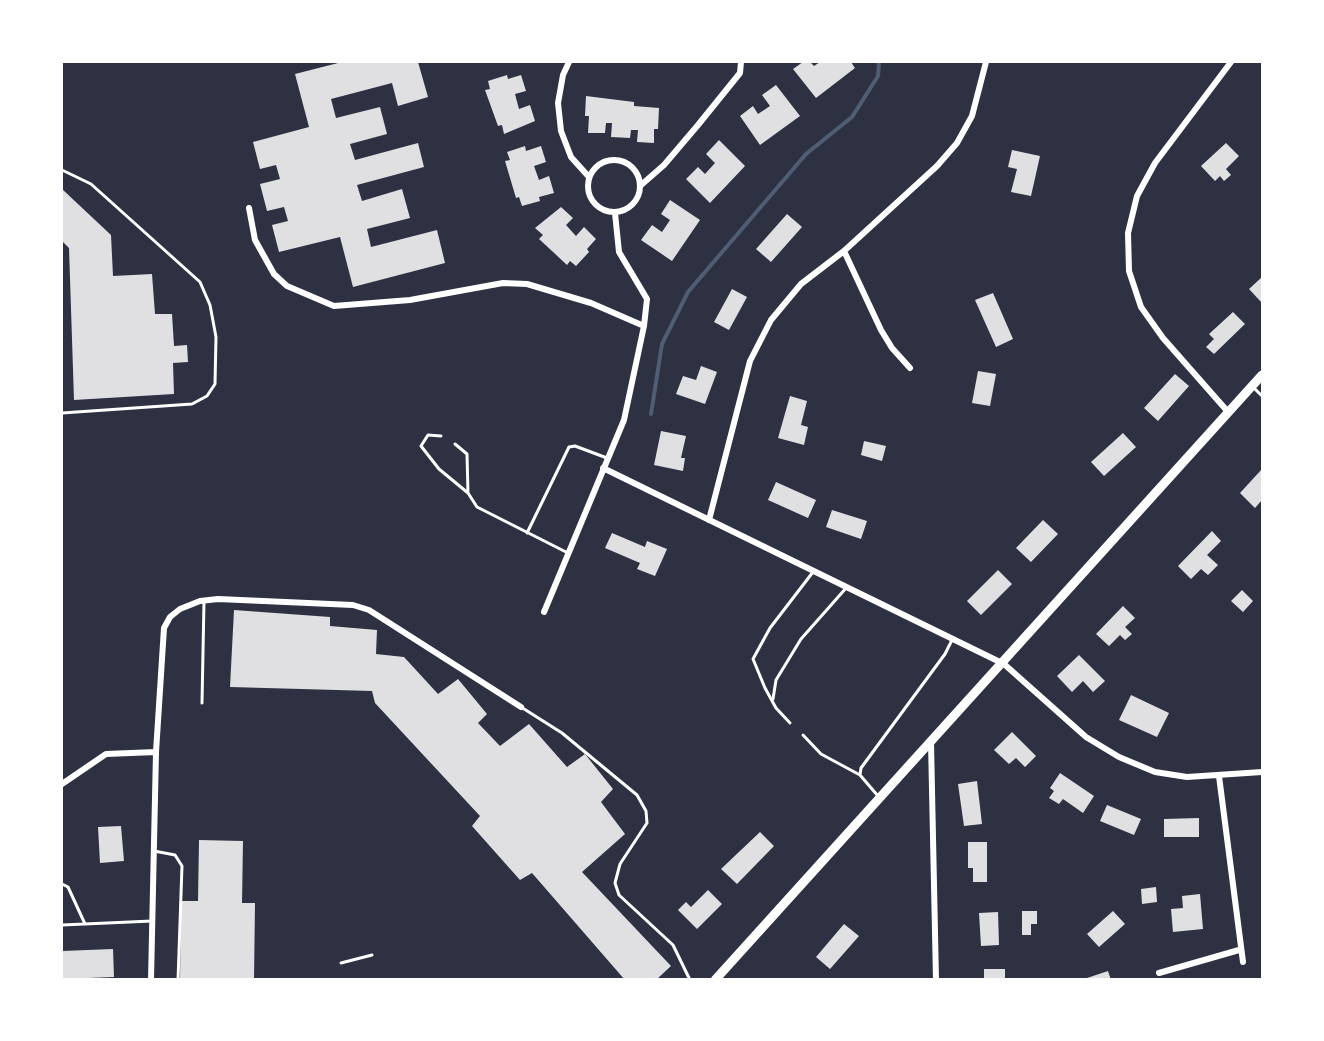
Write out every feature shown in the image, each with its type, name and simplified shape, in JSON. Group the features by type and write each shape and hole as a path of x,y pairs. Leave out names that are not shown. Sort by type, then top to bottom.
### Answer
{"main road":[{"path":"715,980 1004,664 1263,375"}],"street":[{"path":"569,62 563,75 558,104 561,131 571,157 589,177 590,197 605,211 615,213 633,204 639,196 640,186 632,167 613,160 595,169 589,177"},
{"path":"640,186 664,165 698,125 740,73 741,62"},
{"path":"709,520 750,361 771,320 801,284 844,251 937,166 957,143 972,116 986,62"},
{"path":"1229,413 1163,338 1141,307 1129,271 1128,233 1137,196 1155,164 1231,62"},
{"path":"249,208 255,240 274,274 287,286 334,306 410,300 503,283 527,284 591,303 644,326"},
{"path":"544,612 624,420 644,326 647,299 619,252 615,213"},
{"path":"844,251 891,348 910,368"},
{"path":"603,468 1004,664 1086,737 1119,757 1155,772 1187,777 1219,777 1263,772"},
{"path":"151,980 156,752 164,628 170,616 180,609 204,601 353,604 369,610 521,707"},
{"path":"931,742 936,980"},
{"path":"62,784 106,754 156,752"},
{"path":"1219,777 1239,950 1243,962"},
{"path":"1159,973 1239,950"}],"lane":[{"path":"62,170 78,176 98,190 121,209 146,236 200,282 210,305 216,337 215,384 207,396 192,404 62,413"},
{"path":"1252,386 1263,396"},
{"path":"441,436 428,435 421,446 439,469 468,493 477,507 568,553"},
{"path":"455,444 467,454 468,493"},
{"path":"527,533 569,447 575,446 608,458"},
{"path":"790,723 776,708 753,659 770,628 814,571"},
{"path":"773,699 776,680 801,639 847,587"},
{"path":"202,703 204,601"},
{"path":"860,776 865,760 945,654 953,639"},
{"path":"521,707 562,733 637,795 646,811 647,823 620,864 615,883 619,895 673,945 690,980"},
{"path":"803,735 821,754 860,776 880,798"},
{"path":"154,851 175,855 182,866 178,980"},
{"path":"62,884 68,887 85,924"},
{"path":"62,925 152,921"},
{"path":"341,963 372,955"}],"building":[{"path":"342,62 418,62 428,97 398,106 392,83 331,99 336,118 380,107 387,134 350,144 355,160 418,143 424,167 357,185 362,201 402,189 410,218 367,229 371,247 437,230 445,263 353,287 340,237 279,252 272,225 288,221 284,207 267,211 260,184 280,179 276,165 260,169 253,142 309,127 295,74"},
{"path":"803,62 810,62 814,66 820,62 851,62 855,68 816,98 793,69"},
{"path":"507,75 508,79 521,75 526,91 515,94 519,109 530,105 535,121 504,134 502,125 498,126 485,90 490,89 488,81"},
{"path":"776,85 800,116 760,145 740,116 753,106 758,114 770,106 762,95"},
{"path":"586,96 634,102 634,106 659,108 658,129 654,129 654,143 637,142 638,130 631,130 630,138 611,137 612,123 606,123 605,133 588,133 589,116 585,116"},
{"path":"719,140 745,166 710,203 686,179 698,167 705,174 715,163 706,154"},
{"path":"1226,143 1239,156 1226,169 1231,175 1224,181 1220,176 1215,181 1201,166"},
{"path":"525,146 526,151 541,146 546,162 534,166 539,180 549,176 554,193 539,197 540,201 522,206 519,197 516,198 505,161 510,160 507,152"},
{"path":"1012,150 1040,156 1031,196 1011,192 1017,169 1008,167"},
{"path":"62,189 111,235 113,276 152,274 155,314 172,314 174,346 187,345 188,362 173,363 174,394 74,400 69,248 62,241"},
{"path":"670,200 700,220 672,261 641,240 652,225 662,232 670,220 661,214"},
{"path":"561,207 573,218 566,225 576,236 584,227 596,239 587,249 589,252 576,266 570,261 567,265 539,239 543,235 535,228"},
{"path":"787,214 802,227 771,262 756,249"},
{"path":"1262,277 1262,303 1249,289"},
{"path":"732,289 747,297 729,330 714,322"},
{"path":"993,293 1013,339 996,347 975,300"},
{"path":"1233,312 1245,324 1214,354 1206,347 1214,339 1209,334"},
{"path":"701,366 717,372 705,404 676,394 683,376 696,380"},
{"path":"978,371 996,374 990,406 972,403"},
{"path":"1175,374 1189,386 1158,421 1144,408"},
{"path":"790,396 807,401 801,425 808,427 804,445 778,438"},
{"path":"661,431 686,436 681,458 685,458 683,471 654,465"},
{"path":"1123,433 1136,447 1104,476 1091,462"},
{"path":"864,441 886,446 882,461 861,455"},
{"path":"1262,469 1262,500 1255,508 1240,493"},
{"path":"776,482 816,500 808,518 768,500"},
{"path":"832,510 867,521 861,539 826,527"},
{"path":"1043,520 1058,534 1031,562 1016,548"},
{"path":"1212,531 1221,541 1207,555 1218,565 1208,575 1201,569 1191,579 1178,566"},
{"path":"612,533 645,547 647,541 667,549 655,576 637,569 640,563 605,548"},
{"path":"998,570 1012,584 981,615 967,601"},
{"path":"1242,590 1253,601 1243,612 1231,601"},
{"path":"1123,606 1135,618 1125,627 1132,634 1125,640 1120,635 1109,646 1096,634"},
{"path":"234,610 330,617 330,626 377,630 376,654 404,657 438,694 458,679 487,714 478,723 500,746 529,724 567,767 585,754 613,789 601,802 625,834 582,872 671,966 656,980 625,980 532,873 520,880 472,826 480,816 375,703 372,691 230,687"},
{"path":"1079,655 1105,681 1093,692 1083,681 1072,692 1057,676"},
{"path":"1131,695 1169,713 1157,737 1119,720"},
{"path":"1012,732 1036,756 1025,767 1016,758 1009,764 994,750"},
{"path":"1060,773 1094,796 1083,813 1063,799 1059,804 1049,798 1054,791 1050,788"},
{"path":"977,781 982,824 964,826 958,784"},
{"path":"1107,805 1141,819 1134,835 1100,821"},
{"path":"1199,818 1199,837 1164,837 1164,819"},
{"path":"121,826 124,861 100,863 98,827"},
{"path":"760,832 774,846 737,884 721,869"},
{"path":"199,840 243,841 242,903 255,903 254,980 180,980 181,901 198,901"},
{"path":"968,842 987,842 987,882 973,882 973,868 968,868"},
{"path":"1156,887 1157,902 1142,904 1141,889"},
{"path":"708,890 722,904 697,929 678,910 686,902 691,907"},
{"path":"1200,894 1203,929 1173,932 1171,909 1183,908 1182,896"},
{"path":"1022,911 1037,911 1037,924 1031,924 1031,935 1022,935"},
{"path":"1113,911 1125,924 1099,947 1087,934"},
{"path":"998,912 999,945 981,946 979,913"},
{"path":"844,924 859,936 830,969 816,957"},
{"path":"113,949 114,977 62,979 62,951"},
{"path":"984,969 1005,969 1005,980 984,980"},
{"path":"1108,971 1111,980 1084,980 1084,979"}],"waterway":[{"path":"651,414 662,344 688,292 806,154 852,117 878,76 879,62"}]}
